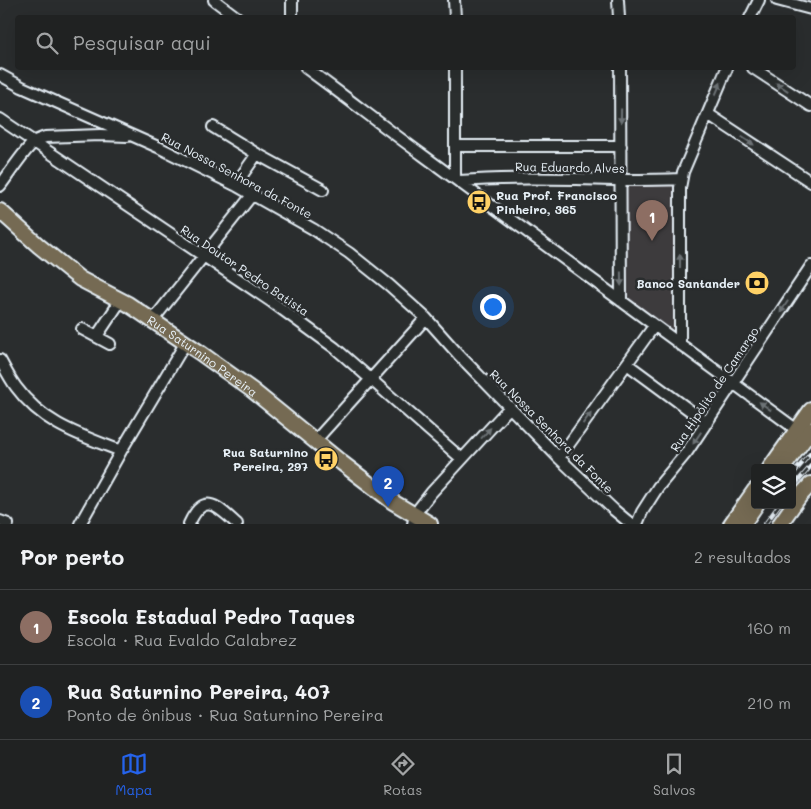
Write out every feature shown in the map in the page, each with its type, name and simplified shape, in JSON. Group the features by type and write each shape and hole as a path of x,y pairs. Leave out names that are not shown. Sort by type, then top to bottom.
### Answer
{"main road":[{"name":"Rua Saturnino Pereira","path":"0,211 80,279 121,300 186,342 252,390 402,508 415,521 430,524"},
{"path":"785,464 804,430 811,410"},
{"path":"774,464 804,430"},
{"path":"780,524 799,497 811,484"},
{"path":"731,524 751,496"},
{"path":"743,524 753,509"}],"street":[{"path":"214,0 234,15"},
{"path":"292,0 292,15"},
{"path":"454,0 454,15"},
{"path":"618,0 619,15"},
{"path":"751,15 758,0"},
{"path":"777,0 811,9"},
{"path":"309,70 680,345 804,430"},
{"path":"455,70 457,180"},
{"path":"620,70 620,245 622,301"},
{"path":"680,345 681,179 727,70"},
{"path":"756,70 811,106"},
{"name":"Rua Nossa Senhora da Fonte","path":"0,75 158,147 235,185 313,229 349,253 426,318 458,354 559,458 631,524"},
{"path":"708,114 811,182"},
{"name":"Rua Doutor Pedro Batista","path":"0,119 316,333 462,459"},
{"path":"213,127 257,154 323,190"},
{"path":"0,186 39,139 63,136 133,136"},
{"path":"455,146 621,146"},
{"path":"235,185 257,154"},
{"name":"Rua Eduardo Alves","path":"457,180 681,179"},
{"path":"153,320 252,195"},
{"name":"Rua Hipólito de Camargo","path":"637,524 642,512 658,487 687,452 811,266"},
{"path":"97,336 121,300"},
{"path":"315,441 426,318"},
{"path":"559,458 654,326"},
{"path":"82,329 110,344"},
{"path":"80,524 186,342"},
{"path":"0,360 16,388 45,417 66,429 121,451"},
{"path":"627,364 707,423"},
{"path":"415,521 420,507 431,492 510,407"},
{"path":"189,524 198,509 208,504 215,506 237,524"},
{"path":"0,521 8,524"}],"shaded area":[{"path":"626,184 677,185 676,334 626,298"}],"railway":[{"path":"796,470 811,453"},
{"path":"796,483 811,466"},
{"path":"765,524 776,509"}],"place":[{"name":"Rua Prof. Francisco Pinheiro, 365","path":"479,202"},
{"name":"Escola Estadual Pedro Taques","path":"652,241"},
{"name":"Banco Santander","path":"757,283"},
{"name":"Rua Saturnino Pereira, 297","path":"326,459"},
{"name":"Rua Saturnino Pereira, 407","path":"388,507"}]}
